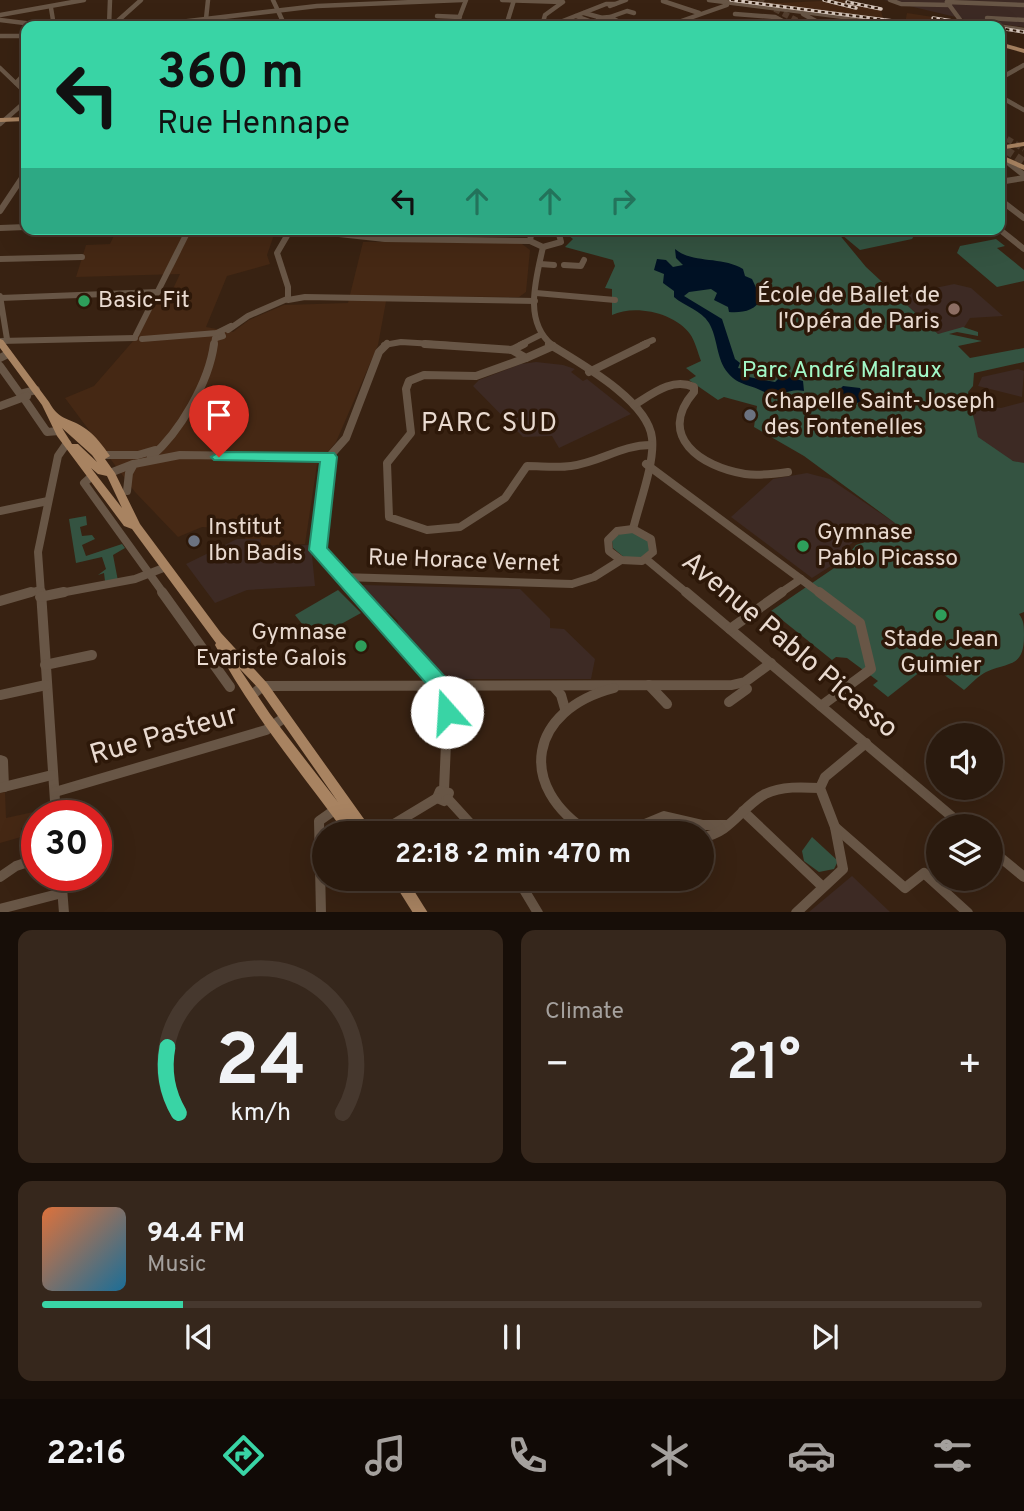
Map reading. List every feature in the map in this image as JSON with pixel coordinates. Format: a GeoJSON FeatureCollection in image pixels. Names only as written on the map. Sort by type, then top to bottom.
{"type":"FeatureCollection","features":[{"type":"Feature","properties":{"kind":"main road"},"geometry":{"type":"LineString","coordinates":[[1005,46],[1024,51]]}},
{"type":"Feature","properties":{"kind":"main road"},"geometry":{"type":"LineString","coordinates":[[1,119],[21,120]]}},
{"type":"Feature","properties":{"kind":"main road"},"geometry":{"type":"LineString","coordinates":[[1005,150],[1024,145]]}},
{"type":"Feature","properties":{"kind":"main road"},"geometry":{"type":"LineString","coordinates":[[1005,159],[1010,164],[1024,169]]}},
{"type":"Feature","properties":{"kind":"main road"},"geometry":{"type":"LineString","coordinates":[[2,341],[4,356],[36,391],[60,426],[72,440],[112,472]]}},
{"type":"Feature","properties":{"kind":"main road"},"geometry":{"type":"LineString","coordinates":[[60,426],[79,426],[88,433],[104,455],[126,495],[136,526],[257,690],[344,821]]}},
{"type":"Feature","properties":{"kind":"main road"},"geometry":{"type":"LineString","coordinates":[[72,440],[88,433]]}},
{"type":"Feature","properties":{"kind":"main road"},"geometry":{"type":"LineString","coordinates":[[72,440],[92,476],[128,523],[136,526]]}},
{"type":"Feature","properties":{"kind":"main road"},"geometry":{"type":"LineString","coordinates":[[279,723],[357,821]]}},
{"type":"Feature","properties":{"kind":"main road"},"geometry":{"type":"LineString","coordinates":[[401,891],[419,910]]}},
{"type":"Feature","properties":{"kind":"main road"},"geometry":{"type":"LineString","coordinates":[[407,891],[419,910]]}},
{"type":"Feature","properties":{"kind":"street"},"geometry":{"type":"LineString","coordinates":[[0,18],[84,0]]}},
{"type":"Feature","properties":{"kind":"street"},"geometry":{"type":"LineString","coordinates":[[110,0],[112,21]]}},
{"type":"Feature","properties":{"kind":"street"},"geometry":{"type":"LineString","coordinates":[[118,21],[141,0]]}},
{"type":"Feature","properties":{"kind":"street"},"geometry":{"type":"LineString","coordinates":[[206,19],[208,0]]}},
{"type":"Feature","properties":{"kind":"street"},"geometry":{"type":"LineString","coordinates":[[273,0],[282,21]]}},
{"type":"Feature","properties":{"kind":"street"},"geometry":{"type":"LineString","coordinates":[[189,21],[386,1],[464,0],[458,21]]}},
{"type":"Feature","properties":{"kind":"street"},"geometry":{"type":"LineString","coordinates":[[502,0],[564,1]]}},
{"type":"Feature","properties":{"kind":"street"},"geometry":{"type":"LineString","coordinates":[[508,21],[514,0]]}},
{"type":"Feature","properties":{"kind":"street"},"geometry":{"type":"LineString","coordinates":[[655,0],[691,13],[728,5]]}},
{"type":"Feature","properties":{"kind":"street"},"geometry":{"type":"LineString","coordinates":[[674,21],[710,0],[728,5],[876,21]]}},
{"type":"Feature","properties":{"kind":"street"},"geometry":{"type":"LineString","coordinates":[[890,0],[901,4],[1024,5]]}},
{"type":"Feature","properties":{"kind":"street"},"geometry":{"type":"LineString","coordinates":[[544,21],[547,13],[564,1]]}},
{"type":"Feature","properties":{"kind":"street"},"geometry":{"type":"LineString","coordinates":[[564,21],[620,1]]}},
{"type":"Feature","properties":{"kind":"street"},"geometry":{"type":"LineString","coordinates":[[948,4],[959,18],[975,21]]}},
{"type":"Feature","properties":{"kind":"street"},"geometry":{"type":"LineString","coordinates":[[728,5],[735,13],[735,21]]}},
{"type":"Feature","properties":{"kind":"street"},"geometry":{"type":"LineString","coordinates":[[51,9],[53,21]]}},
{"type":"Feature","properties":{"kind":"street"},"geometry":{"type":"LineString","coordinates":[[597,18],[628,11],[634,13],[617,20],[610,17]]}},
{"type":"Feature","properties":{"kind":"street"},"geometry":{"type":"LineString","coordinates":[[798,11],[814,21]]}},
{"type":"Feature","properties":{"kind":"street"},"geometry":{"type":"LineString","coordinates":[[735,13],[775,17],[783,21]]}},
{"type":"Feature","properties":{"kind":"street"},"geometry":{"type":"LineString","coordinates":[[586,14],[611,21]]}},
{"type":"Feature","properties":{"kind":"street"},"geometry":{"type":"LineString","coordinates":[[437,16],[460,17]]}},
{"type":"Feature","properties":{"kind":"street"},"geometry":{"type":"LineString","coordinates":[[576,16],[590,21]]}},
{"type":"Feature","properties":{"kind":"street"},"geometry":{"type":"LineString","coordinates":[[0,18],[21,21]]}},
{"type":"Feature","properties":{"kind":"street"},"geometry":{"type":"LineString","coordinates":[[959,18],[979,18]]}},
{"type":"Feature","properties":{"kind":"street"},"geometry":{"type":"LineString","coordinates":[[987,18],[1024,20]]}},
{"type":"Feature","properties":{"kind":"street"},"geometry":{"type":"LineString","coordinates":[[1005,26],[1024,30]]}},
{"type":"Feature","properties":{"kind":"street"},"geometry":{"type":"LineString","coordinates":[[0,36],[21,36]]}},
{"type":"Feature","properties":{"kind":"street"},"geometry":{"type":"LineString","coordinates":[[1005,76],[1024,65]]}},
{"type":"Feature","properties":{"kind":"street"},"geometry":{"type":"LineString","coordinates":[[0,68],[21,88]]}},
{"type":"Feature","properties":{"kind":"street"},"geometry":{"type":"LineString","coordinates":[[16,83],[21,78]]}},
{"type":"Feature","properties":{"kind":"street"},"geometry":{"type":"LineString","coordinates":[[1005,99],[1024,110]]}},
{"type":"Feature","properties":{"kind":"street"},"geometry":{"type":"LineString","coordinates":[[1,119],[21,105]]}},
{"type":"Feature","properties":{"kind":"street"},"geometry":{"type":"LineString","coordinates":[[1010,164],[1024,176]]}},
{"type":"Feature","properties":{"kind":"street"},"geometry":{"type":"LineString","coordinates":[[1005,181],[1024,176]]}},
{"type":"Feature","properties":{"kind":"street"},"geometry":{"type":"LineString","coordinates":[[0,211],[2,200],[21,178]]}},
{"type":"Feature","properties":{"kind":"street"},"geometry":{"type":"LineString","coordinates":[[1005,204],[1024,218]]}},
{"type":"Feature","properties":{"kind":"street"},"geometry":{"type":"LineString","coordinates":[[0,228],[21,227]]}},
{"type":"Feature","properties":{"kind":"street"},"geometry":{"type":"LineString","coordinates":[[1005,234],[1024,249]]}},
{"type":"Feature","properties":{"kind":"street"},"geometry":{"type":"LineString","coordinates":[[140,334],[186,235]]}},
{"type":"Feature","properties":{"kind":"street"},"geometry":{"type":"LineString","coordinates":[[288,235],[277,253],[290,297]]}},
{"type":"Feature","properties":{"kind":"street"},"geometry":{"type":"LineString","coordinates":[[348,235],[385,239],[530,241],[543,247],[561,242],[559,235]]}},
{"type":"Feature","properties":{"kind":"street"},"geometry":{"type":"LineString","coordinates":[[530,241],[531,235]]}},
{"type":"Feature","properties":{"kind":"street"},"geometry":{"type":"LineString","coordinates":[[543,247],[535,297],[535,321],[540,335],[634,405],[649,425],[651,445],[633,529],[617,531],[608,540],[609,551],[621,560]]}},
{"type":"Feature","properties":{"kind":"street"},"geometry":{"type":"LineString","coordinates":[[0,259],[82,257]]}},
{"type":"Feature","properties":{"kind":"street"},"geometry":{"type":"LineString","coordinates":[[564,265],[581,266],[584,260]]}},
{"type":"Feature","properties":{"kind":"street"},"geometry":{"type":"LineString","coordinates":[[540,264],[554,265]]}},
{"type":"Feature","properties":{"kind":"street"},"geometry":{"type":"LineString","coordinates":[[158,292],[0,297],[2,341],[220,333],[290,297],[535,297],[615,300]]}},
{"type":"Feature","properties":{"kind":"street"},"geometry":{"type":"LineString","coordinates":[[145,460],[164,446],[215,348],[220,333]]}},
{"type":"Feature","properties":{"kind":"street"},"geometry":{"type":"LineString","coordinates":[[512,349],[540,335]]}},
{"type":"Feature","properties":{"kind":"street"},"geometry":{"type":"LineString","coordinates":[[589,372],[653,340]]}},
{"type":"Feature","properties":{"kind":"street"},"geometry":{"type":"LineString","coordinates":[[467,821],[443,796],[448,697],[321,556],[317,544],[329,457],[346,438],[379,352],[385,344],[422,343],[512,349],[526,358]]}},
{"type":"Feature","properties":{"kind":"street"},"geometry":{"type":"LineString","coordinates":[[553,346],[499,370],[467,377],[434,373],[420,375],[410,382],[406,389],[411,433],[387,463],[389,517],[421,529],[454,529],[505,498],[527,466],[571,466],[608,456],[630,445],[651,445]]}},
{"type":"Feature","properties":{"kind":"street"},"geometry":{"type":"LineString","coordinates":[[0,366],[20,394],[36,391]]}},
{"type":"Feature","properties":{"kind":"street"},"geometry":{"type":"LineString","coordinates":[[634,405],[678,382],[689,383],[694,387],[694,392],[681,404],[676,418],[679,431],[688,446],[707,460],[740,473],[765,476],[788,472]]}},
{"type":"Feature","properties":{"kind":"street"},"geometry":{"type":"LineString","coordinates":[[0,406],[36,391]]}},
{"type":"Feature","properties":{"kind":"street"},"geometry":{"type":"LineString","coordinates":[[23,397],[47,432],[60,426]]}},
{"type":"Feature","properties":{"kind":"street"},"geometry":{"type":"LineString","coordinates":[[55,800],[38,552],[58,456],[72,440]]}},
{"type":"Feature","properties":{"kind":"street"},"geometry":{"type":"LineString","coordinates":[[104,455],[142,455],[164,446]]}},
{"type":"Feature","properties":{"kind":"street"},"geometry":{"type":"LineString","coordinates":[[164,446],[180,455]]}},
{"type":"Feature","properties":{"kind":"street"},"geometry":{"type":"LineString","coordinates":[[112,472],[145,460],[180,455],[329,457]]}},
{"type":"Feature","properties":{"kind":"street"},"geometry":{"type":"LineString","coordinates":[[126,495],[129,473],[134,464]]}},
{"type":"Feature","properties":{"kind":"street"},"geometry":{"type":"LineString","coordinates":[[646,464],[860,623],[871,669],[821,706]]}},
{"type":"Feature","properties":{"kind":"street"},"geometry":{"type":"LineString","coordinates":[[92,476],[84,484],[230,687]]}},
{"type":"Feature","properties":{"kind":"street"},"geometry":{"type":"LineString","coordinates":[[0,511],[48,501]]}},
{"type":"Feature","properties":{"kind":"street","name":"Avenue Pablo Picasso"},"geometry":{"type":"LineString","coordinates":[[621,560],[631,562],[646,559],[653,552],[653,543],[646,534],[633,529]]}},
{"type":"Feature","properties":{"kind":"street","name":"Avenue Pablo Picasso"},"geometry":{"type":"LineString","coordinates":[[646,559],[949,814]]}},
{"type":"Feature","properties":{"kind":"street","name":"Rue Horace Vernet"},"geometry":{"type":"LineString","coordinates":[[341,577],[572,584],[594,577],[621,560]]}},
{"type":"Feature","properties":{"kind":"street"},"geometry":{"type":"LineString","coordinates":[[0,601],[150,574],[166,567]]}},
{"type":"Feature","properties":{"kind":"street"},"geometry":{"type":"LineString","coordinates":[[730,629],[802,579]]}},
{"type":"Feature","properties":{"kind":"street"},"geometry":{"type":"LineString","coordinates":[[45,665],[92,655]]}},
{"type":"Feature","properties":{"kind":"street"},"geometry":{"type":"LineString","coordinates":[[257,690],[440,685],[732,685],[745,682],[771,663]]}},
{"type":"Feature","properties":{"kind":"street"},"geometry":{"type":"LineString","coordinates":[[0,695],[46,685]]}},
{"type":"Feature","properties":{"kind":"street"},"geometry":{"type":"LineString","coordinates":[[571,821],[555,806],[540,771],[541,744],[552,723],[565,709],[602,691],[624,685]]}},
{"type":"Feature","properties":{"kind":"street"},"geometry":{"type":"LineString","coordinates":[[649,685],[667,704]]}},
{"type":"Feature","properties":{"kind":"street"},"geometry":{"type":"LineString","coordinates":[[553,686],[561,695],[565,709]]}},
{"type":"Feature","properties":{"kind":"street"},"geometry":{"type":"LineString","coordinates":[[729,702],[747,689]]}},
{"type":"Feature","properties":{"kind":"street","name":"Rue Pasteur"},"geometry":{"type":"LineString","coordinates":[[55,792],[279,723]]}},
{"type":"Feature","properties":{"kind":"street"},"geometry":{"type":"LineString","coordinates":[[796,912],[843,869],[835,827],[820,788],[825,776],[866,743]]}},
{"type":"Feature","properties":{"kind":"street"},"geometry":{"type":"LineString","coordinates":[[0,760],[3,761],[2,788],[52,775]]}},
{"type":"Feature","properties":{"kind":"street"},"geometry":{"type":"LineString","coordinates":[[714,833],[772,791],[820,788]]}},
{"type":"Feature","properties":{"kind":"street"},"geometry":{"type":"LineString","coordinates":[[400,821],[443,796]]}},
{"type":"Feature","properties":{"kind":"street"},"geometry":{"type":"LineString","coordinates":[[321,912],[319,821],[336,809]]}},
{"type":"Feature","properties":{"kind":"street"},"geometry":{"type":"LineString","coordinates":[[743,811],[823,887]]}},
{"type":"Feature","properties":{"kind":"street"},"geometry":{"type":"LineString","coordinates":[[648,821],[669,816],[683,821]]}},
{"type":"Feature","properties":{"kind":"street"},"geometry":{"type":"LineString","coordinates":[[714,825],[726,824]]}},
{"type":"Feature","properties":{"kind":"street"},"geometry":{"type":"LineString","coordinates":[[835,827],[905,888],[924,873],[968,912]]}},
{"type":"Feature","properties":{"kind":"street"},"geometry":{"type":"LineString","coordinates":[[1003,860],[1024,877]]}},
{"type":"Feature","properties":{"kind":"street"},"geometry":{"type":"LineString","coordinates":[[0,877],[21,864]]}},
{"type":"Feature","properties":{"kind":"street"},"geometry":{"type":"LineString","coordinates":[[525,891],[538,912]]}},
{"type":"Feature","properties":{"kind":"street"},"geometry":{"type":"LineString","coordinates":[[0,909],[62,893],[64,912]]}},
{"type":"Feature","properties":{"kind":"shaded area"},"geometry":{"type":"Polygon","coordinates":[[[724,0],[780,3],[842,0],[880,8],[884,21],[724,0]]]}},
{"type":"Feature","properties":{"kind":"shaded area"},"geometry":{"type":"Polygon","coordinates":[[[884,0],[1024,0],[1024,27],[1005,24],[1005,21],[964,19],[884,0]]]}},
{"type":"Feature","properties":{"kind":"shaded area"},"geometry":{"type":"Polygon","coordinates":[[[907,13],[959,21],[905,21],[907,13]]]}},
{"type":"Feature","properties":{"kind":"shaded area"},"geometry":{"type":"Polygon","coordinates":[[[114,235],[274,235],[267,255],[270,264],[227,276],[206,327],[233,332],[249,320],[284,305],[348,303],[363,242],[381,242],[383,235],[480,235],[522,244],[530,250],[526,292],[519,297],[387,296],[378,345],[336,442],[317,465],[305,544],[259,546],[260,539],[245,539],[246,532],[218,528],[202,527],[178,537],[135,492],[65,398],[94,386],[134,340],[159,294],[170,295],[180,274],[76,277],[86,245],[110,244],[114,235]]]}},
{"type":"Feature","properties":{"kind":"shaded area","name":"École de Ballet de l'Opéra de Paris"},"geometry":{"type":"Polygon","coordinates":[[[954,284],[971,288],[1003,316],[970,318],[963,329],[938,334],[897,296],[954,284]]]}},
{"type":"Feature","properties":{"kind":"shaded area"},"geometry":{"type":"Polygon","coordinates":[[[536,362],[575,369],[571,372],[583,381],[587,379],[631,414],[559,448],[552,436],[523,437],[473,386],[479,380],[521,364],[536,362]]]}},
{"type":"Feature","properties":{"kind":"shaded area"},"geometry":{"type":"Polygon","coordinates":[[[1018,369],[1024,371],[1022,397],[978,386],[982,377],[1018,369]]]}},
{"type":"Feature","properties":{"kind":"shaded area"},"geometry":{"type":"Polygon","coordinates":[[[1024,402],[1024,464],[1004,458],[974,435],[974,412],[983,406],[1001,408],[1024,402]]]}},
{"type":"Feature","properties":{"kind":"shaded area"},"geometry":{"type":"Polygon","coordinates":[[[807,473],[830,479],[895,523],[880,533],[855,541],[844,549],[837,562],[812,578],[731,517],[773,479],[807,473]]]}},
{"type":"Feature","properties":{"kind":"shaded area"},"geometry":{"type":"Polygon","coordinates":[[[237,539],[261,539],[260,546],[311,545],[315,586],[247,590],[215,603],[186,564],[237,539]]]}},
{"type":"Feature","properties":{"kind":"shaded area"},"geometry":{"type":"Polygon","coordinates":[[[363,585],[520,589],[550,619],[550,628],[564,629],[595,659],[591,679],[445,679],[399,632],[398,621],[388,611],[380,611],[360,589],[363,585]]]}},
{"type":"Feature","properties":{"kind":"shaded area"},"geometry":{"type":"Polygon","coordinates":[[[5,792],[6,818],[21,815],[21,837],[0,843],[0,793],[5,792]]]}},
{"type":"Feature","properties":{"kind":"shaded area"},"geometry":{"type":"Polygon","coordinates":[[[852,876],[890,912],[809,912],[852,876]]]}},
{"type":"Feature","properties":{"kind":"green space","name":"Parc André Malraux"},"geometry":{"type":"Polygon","coordinates":[[[568,235],[840,235],[866,267],[938,334],[963,327],[978,332],[978,336],[957,332],[949,334],[982,341],[958,346],[970,358],[1024,348],[1024,362],[974,373],[973,386],[968,392],[978,437],[1013,461],[1024,463],[1024,612],[1019,614],[1024,635],[1018,658],[983,674],[964,690],[930,664],[888,697],[873,685],[878,681],[847,658],[836,657],[832,660],[771,611],[840,564],[856,545],[883,536],[895,523],[804,456],[754,427],[757,406],[724,397],[718,400],[689,380],[696,376],[686,368],[701,361],[692,337],[675,321],[654,312],[632,310],[612,315],[612,289],[605,288],[615,266],[613,260],[565,247],[573,239],[568,235]]]}},
{"type":"Feature","properties":{"kind":"green space"},"geometry":{"type":"Polygon","coordinates":[[[842,235],[914,235],[912,239],[860,250],[842,235]]]}},
{"type":"Feature","properties":{"kind":"green space"},"geometry":{"type":"Polygon","coordinates":[[[996,239],[1005,246],[997,248],[1024,270],[1024,281],[997,287],[957,253],[960,246],[996,239]]]}},
{"type":"Feature","properties":{"kind":"green space"},"geometry":{"type":"Polygon","coordinates":[[[86,516],[87,525],[80,527],[82,536],[92,535],[95,539],[82,545],[86,556],[122,544],[125,548],[113,555],[118,581],[105,581],[104,573],[98,575],[106,569],[102,557],[76,563],[69,519],[86,516]]]}},
{"type":"Feature","properties":{"kind":"green space"},"geometry":{"type":"Polygon","coordinates":[[[630,531],[648,540],[650,550],[642,557],[625,558],[613,548],[612,541],[617,535],[630,531]]]}},
{"type":"Feature","properties":{"kind":"green space"},"geometry":{"type":"Polygon","coordinates":[[[338,590],[361,613],[314,639],[295,615],[338,590]]]}},
{"type":"Feature","properties":{"kind":"green space"},"geometry":{"type":"Polygon","coordinates":[[[812,837],[838,861],[834,869],[819,872],[804,861],[802,851],[812,837]]]}},
{"type":"Feature","properties":{"kind":"water"},"geometry":{"type":"Polygon","coordinates":[[[675,249],[690,257],[726,262],[743,269],[745,276],[752,279],[761,298],[752,308],[729,312],[728,307],[714,300],[717,293],[711,289],[689,292],[684,296],[722,319],[735,359],[740,363],[738,368],[749,370],[749,377],[775,382],[782,375],[803,381],[804,391],[769,396],[728,373],[721,361],[709,323],[702,315],[674,297],[674,291],[663,283],[664,274],[654,270],[657,259],[666,260],[673,267],[683,265],[676,258],[675,249]]]}},
{"type":"Feature","properties":{"kind":"water"},"geometry":{"type":"Polygon","coordinates":[[[843,386],[860,388],[866,402],[844,404],[837,392],[843,386]]]}},
{"type":"Feature","properties":{"kind":"tunnel"},"geometry":{"type":"LineString","coordinates":[[758,0],[798,21]]}},
{"type":"Feature","properties":{"kind":"tunnel"},"geometry":{"type":"LineString","coordinates":[[1005,138],[1024,149]]}},
{"type":"Feature","properties":{"kind":"tunnel"},"geometry":{"type":"LineString","coordinates":[[1005,149],[1009,152]]}},
{"type":"Feature","properties":{"kind":"tunnel"},"geometry":{"type":"LineString","coordinates":[[1009,152],[1024,162]]}},
{"type":"Feature","properties":{"kind":"railway"},"geometry":{"type":"LineString","coordinates":[[731,0],[893,21]]}},
{"type":"Feature","properties":{"kind":"railway"},"geometry":{"type":"LineString","coordinates":[[824,0],[856,8]]}},
{"type":"Feature","properties":{"kind":"railway"},"geometry":{"type":"LineString","coordinates":[[847,2],[881,9]]}},
{"type":"Feature","properties":{"kind":"railway"},"geometry":{"type":"LineString","coordinates":[[933,18],[953,21]]}},
{"type":"Feature","properties":{"kind":"railway"},"geometry":{"type":"LineString","coordinates":[[1005,29],[1024,32]]}},
{"type":"Feature","properties":{"kind":"place","name":"Basic-Fit"},"geometry":{"type":"Point","coordinates":[84,301]}},
{"type":"Feature","properties":{"kind":"place","name":"École de Ballet de l'Opéra de Paris"},"geometry":{"type":"Point","coordinates":[954,309]}},
{"type":"Feature","properties":{"kind":"place","name":"Chapelle Saint-Joseph des Fontenelles"},"geometry":{"type":"Point","coordinates":[750,415]}},
{"type":"Feature","properties":{"kind":"place","name":"Institut Ibn Badis"},"geometry":{"type":"Point","coordinates":[194,541]}},
{"type":"Feature","properties":{"kind":"place","name":"Gymnase Pablo Picasso"},"geometry":{"type":"Point","coordinates":[803,546]}},
{"type":"Feature","properties":{"kind":"place","name":"Stade Jean Guimier"},"geometry":{"type":"Point","coordinates":[941,615]}},
{"type":"Feature","properties":{"kind":"place","name":"Gymnase Evariste Galois"},"geometry":{"type":"Point","coordinates":[361,646]}},
{"type":"Feature","properties":{"kind":"district","name":"PARC SUD"},"geometry":{"type":"Point","coordinates":[490,424]}},
{"type":"Feature","properties":{"kind":"route"},"geometry":{"type":"LineString","coordinates":[[219,457],[329,457],[317,537],[318,550],[440,685],[448,697],[447,712]]}}]}
